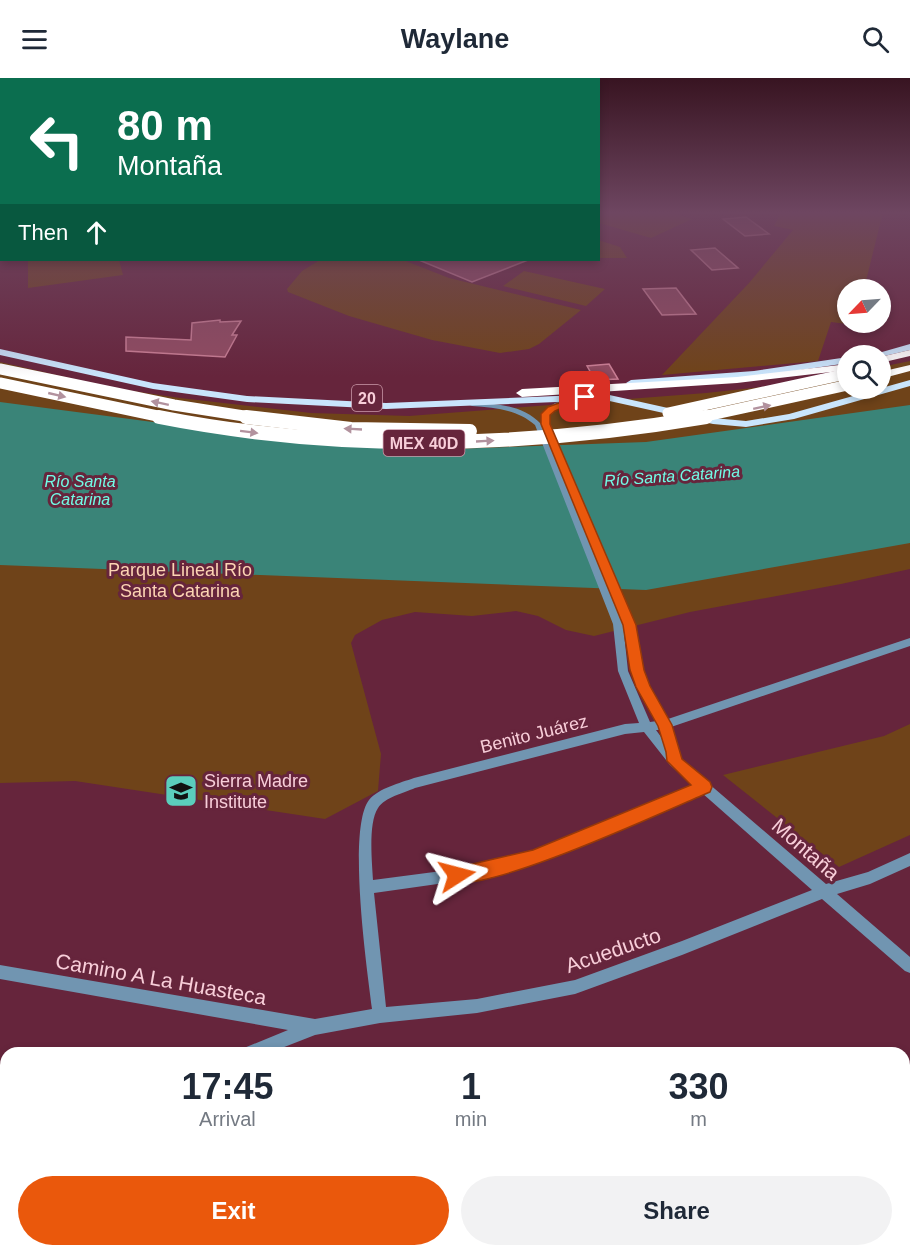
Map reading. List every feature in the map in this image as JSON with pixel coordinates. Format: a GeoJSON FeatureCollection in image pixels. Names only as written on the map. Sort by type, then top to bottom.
{"type":"FeatureCollection","features":[{"type":"Feature","properties":{"kind":"highway"},"geometry":{"type":"LineString","coordinates":[[891,359],[910,356]]}},
{"type":"Feature","properties":{"kind":"highway"},"geometry":{"type":"LineString","coordinates":[[891,362],[910,356]]}},
{"type":"Feature","properties":{"kind":"highway"},"geometry":{"type":"LineString","coordinates":[[522,393],[737,380],[837,368]]}},
{"type":"Feature","properties":{"kind":"highway"},"geometry":{"type":"LineString","coordinates":[[891,373],[910,368]]}},
{"type":"Feature","properties":{"kind":"highway","name":"MEX 40D"},"geometry":{"type":"LineString","coordinates":[[0,369],[173,406],[244,417],[356,429],[463,431],[660,414],[837,375]]}},
{"type":"Feature","properties":{"kind":"highway","name":"MEX 40D"},"geometry":{"type":"LineString","coordinates":[[0,383],[166,418],[242,431],[330,440],[437,444],[528,439],[661,425],[780,403],[837,388]]}},
{"type":"Feature","properties":{"kind":"main road","name":"20"},"geometry":{"type":"LineString","coordinates":[[0,344],[161,378],[249,392],[340,398],[445,398],[522,393],[738,375],[837,362]]}},
{"type":"Feature","properties":{"kind":"main road"},"geometry":{"type":"LineString","coordinates":[[891,352],[910,347]]}},
{"type":"Feature","properties":{"kind":"main road","name":"20"},"geometry":{"type":"LineString","coordinates":[[0,352],[153,386],[247,399],[334,405],[472,404],[605,397],[713,421],[746,424],[790,417],[910,383]]}},
{"type":"Feature","properties":{"kind":"street"},"geometry":{"type":"LineString","coordinates":[[542,424],[546,414],[552,409],[585,397]]}},
{"type":"Feature","properties":{"kind":"street"},"geometry":{"type":"LineString","coordinates":[[472,404],[508,408],[542,424],[624,624],[643,687],[665,725],[674,752],[674,761]]}},
{"type":"Feature","properties":{"kind":"street","name":"Montaña"},"geometry":{"type":"LineString","coordinates":[[624,624],[623,671],[646,726],[674,761],[910,966]]}},
{"type":"Feature","properties":{"kind":"street","name":"Benito Juárez"},"geometry":{"type":"LineString","coordinates":[[380,1015],[367,887],[365,827],[374,804],[390,793],[414,783],[625,729],[665,725],[910,642]]}},
{"type":"Feature","properties":{"kind":"street"},"geometry":{"type":"LineString","coordinates":[[367,887],[480,872],[533,858],[704,787]]}},
{"type":"Feature","properties":{"kind":"street","name":"Acueducto"},"geometry":{"type":"LineString","coordinates":[[315,1027],[380,1015],[477,1006],[575,987],[682,948],[825,891],[870,878],[910,859]]}},
{"type":"Feature","properties":{"kind":"street","name":"Camino A La Huasteca"},"geometry":{"type":"LineString","coordinates":[[0,972],[315,1027]]}},
{"type":"Feature","properties":{"kind":"street"},"geometry":{"type":"LineString","coordinates":[[264,1047],[315,1027]]}},
{"type":"Feature","properties":{"kind":"green space"},"geometry":{"type":"Polygon","coordinates":[[[28,267],[121,267],[123,275],[28,288],[28,267]]]}},
{"type":"Feature","properties":{"kind":"green space"},"geometry":{"type":"Polygon","coordinates":[[[309,267],[421,267],[449,278],[581,310],[539,344],[529,349],[500,353],[432,340],[349,316],[288,292],[287,289],[302,271],[309,267]]]}},
{"type":"Feature","properties":{"kind":"green space"},"geometry":{"type":"Polygon","coordinates":[[[762,267],[869,267],[866,279],[837,279],[837,323],[831,322],[818,361],[662,375],[762,267]]]}},
{"type":"Feature","properties":{"kind":"green space"},"geometry":{"type":"Polygon","coordinates":[[[524,271],[605,289],[586,306],[503,286],[524,271]]]}},
{"type":"Feature","properties":{"kind":"green space","name":"Parque Lineal Río Santa Catarina"},"geometry":{"type":"Polygon","coordinates":[[[910,361],[910,569],[690,612],[594,636],[566,630],[538,616],[516,611],[472,616],[415,612],[382,620],[355,635],[351,643],[381,754],[378,791],[325,819],[75,781],[0,783],[0,362],[113,388],[180,398],[311,413],[409,416],[706,393],[800,383],[837,376],[837,399],[891,399],[891,365],[910,361]]]}},
{"type":"Feature","properties":{"kind":"green space"},"geometry":{"type":"Polygon","coordinates":[[[910,724],[910,835],[839,867],[723,775],[884,736],[910,724]]]}},
{"type":"Feature","properties":{"kind":"water","name":"Río Santa Catarina"},"geometry":{"type":"Polygon","coordinates":[[[0,402],[275,438],[454,449],[646,442],[910,405],[910,543],[646,590],[0,565],[0,402]]]}},
{"type":"Feature","properties":{"kind":"building"},"geometry":{"type":"Polygon","coordinates":[[[436,267],[510,267],[472,282],[436,267]]]}},
{"type":"Feature","properties":{"kind":"building"},"geometry":{"type":"Polygon","coordinates":[[[709,267],[738,268],[712,270],[709,267]]]}},
{"type":"Feature","properties":{"kind":"building"},"geometry":{"type":"Polygon","coordinates":[[[676,288],[696,314],[662,315],[643,289],[676,288]]]}},
{"type":"Feature","properties":{"kind":"building"},"geometry":{"type":"Polygon","coordinates":[[[220,320],[220,322],[241,321],[232,335],[237,335],[225,357],[126,351],[126,337],[191,340],[192,323],[220,320]]]}},
{"type":"Feature","properties":{"kind":"building"},"geometry":{"type":"Polygon","coordinates":[[[609,364],[618,379],[595,380],[587,366],[609,364]]]}},
{"type":"Feature","properties":{"kind":"place","name":"Sierra Madre Institute"},"geometry":{"type":"Point","coordinates":[181,791]}},
{"type":"Feature","properties":{"kind":"route"},"geometry":{"type":"LineString","coordinates":[[457,875],[480,872],[533,858],[704,787],[674,761],[674,752],[665,725],[643,687],[637,670],[629,625],[545,424],[546,414],[552,409],[585,397]]}}]}
